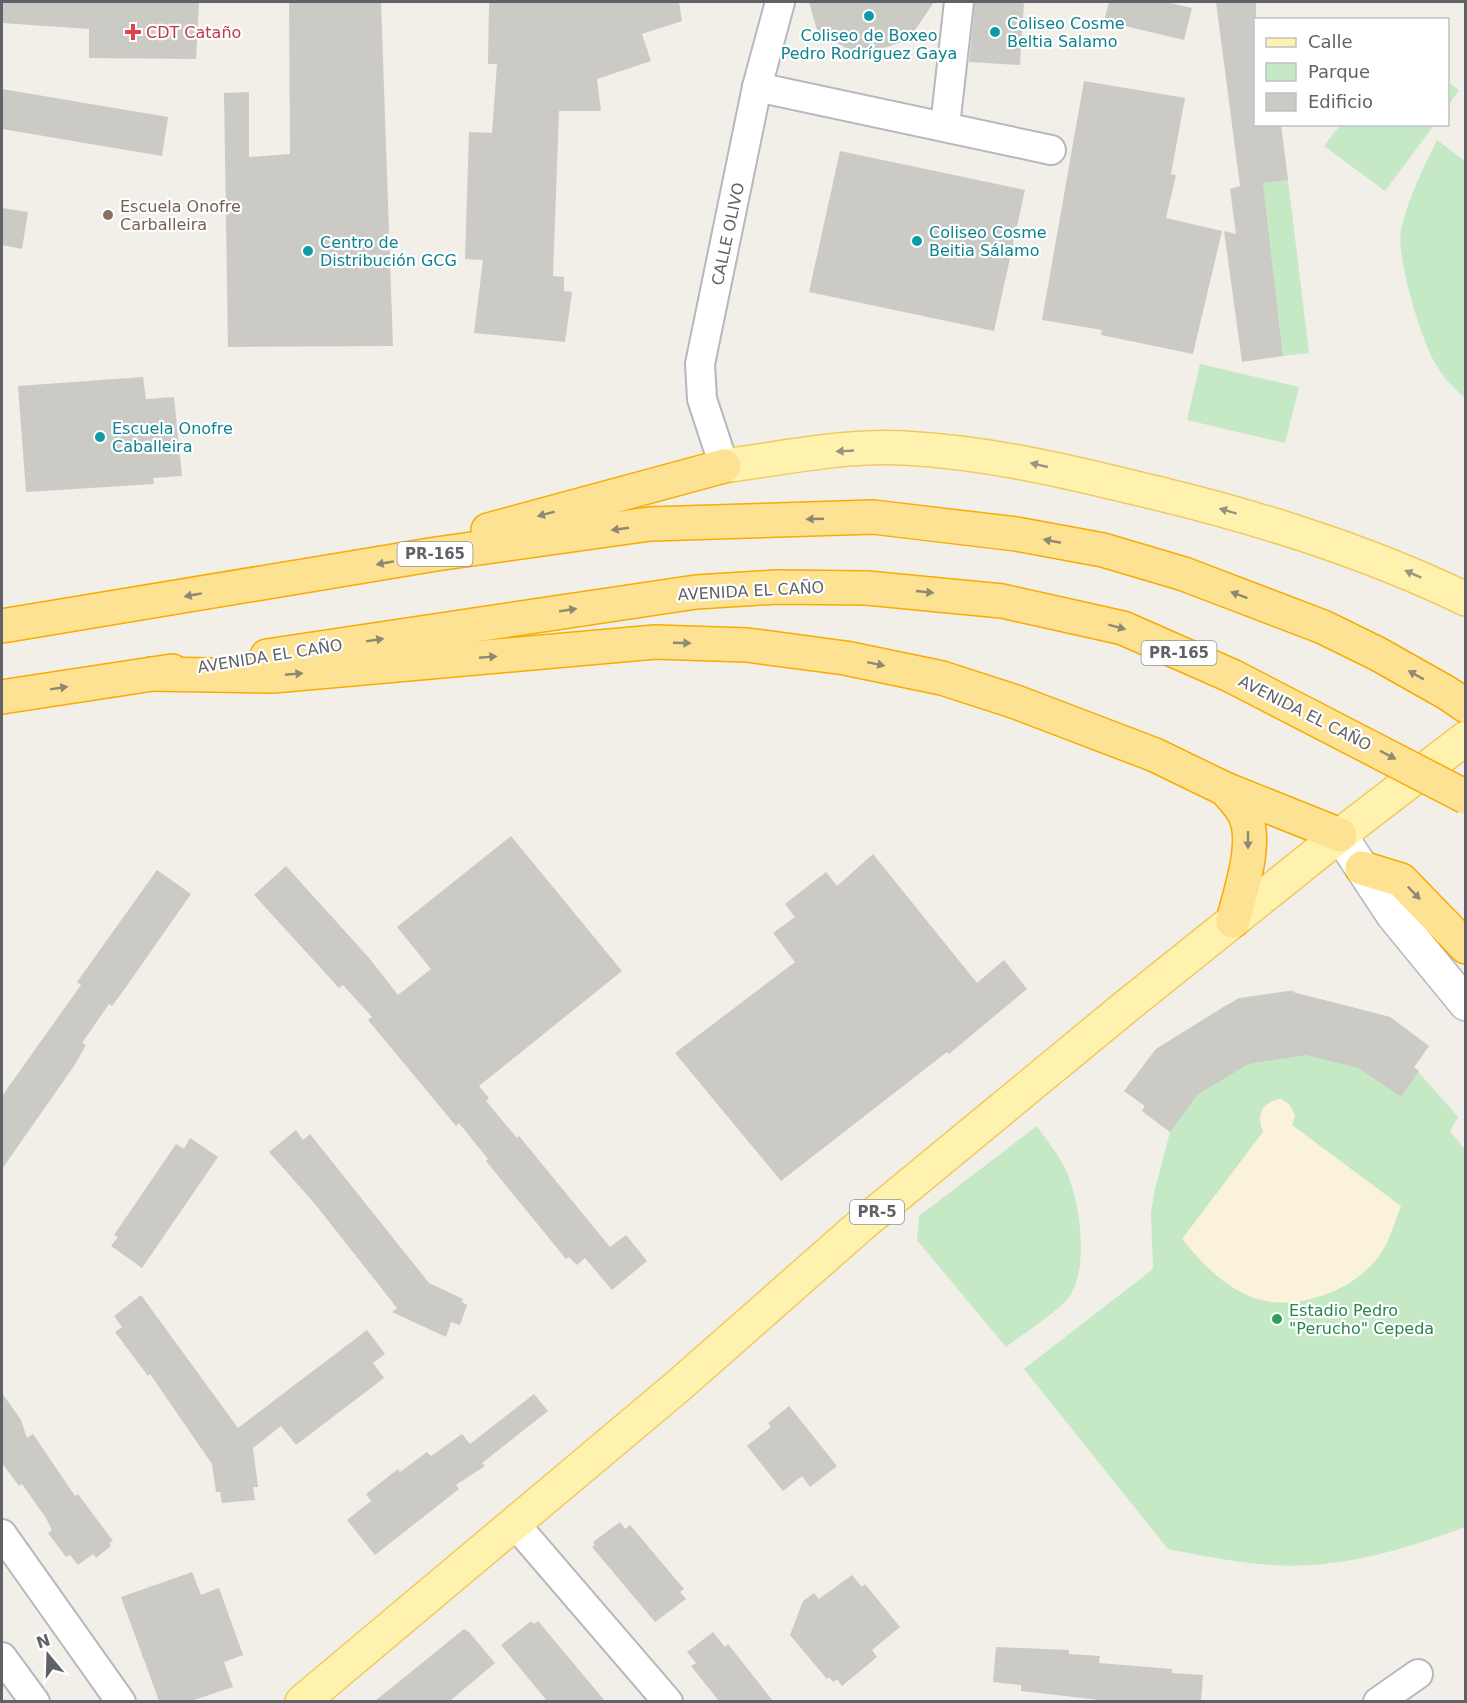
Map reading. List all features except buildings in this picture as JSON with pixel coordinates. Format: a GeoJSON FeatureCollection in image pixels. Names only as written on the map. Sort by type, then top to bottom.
{"type":"FeatureCollection","features":[{"type":"Feature","properties":{"kind":"highway"},"geometry":{"type":"LineString","coordinates":[[436,554],[490,529],[724,466]]}},
{"type":"Feature","properties":{"kind":"highway","name":"PR-165"},"geometry":{"type":"LineString","coordinates":[[2,627],[436,554],[650,524],[873,517],[1027,536],[1103,550],[1184,574],[1323,627],[1378,654],[1466,706]]}},
{"type":"Feature","properties":{"kind":"highway","name":"AVENIDA EL CAÑO"},"geometry":{"type":"LineString","coordinates":[[2,697],[696,592],[777,587],[867,588],[1002,601],[1123,628],[1251,685],[1466,797]]}},
{"type":"Feature","properties":{"kind":"highway"},"geometry":{"type":"LineString","coordinates":[[152,674],[273,676],[655,642],[747,645],[845,658],[942,678],[1016,702],[1155,755],[1226,789],[1340,835]]}},
{"type":"Feature","properties":{"kind":"highway"},"geometry":{"type":"LineString","coordinates":[[1226,789],[1245,816],[1250,838],[1245,873],[1233,921]]}},
{"type":"Feature","properties":{"kind":"highway"},"geometry":{"type":"LineString","coordinates":[[1362,868],[1401,880],[1466,947]]}},
{"type":"Feature","properties":{"kind":"main road"},"geometry":{"type":"LineString","coordinates":[[724,466],[823,452],[903,448],[1030,463],[1211,506],[1302,532],[1410,573],[1466,599]]}},
{"type":"Feature","properties":{"kind":"main road","name":"PR-5"},"geometry":{"type":"LineString","coordinates":[[302,1701],[753,1322],[861,1225],[1233,921],[1466,738]]}},
{"type":"Feature","properties":{"kind":"street","name":"CALLE OLIVO"},"geometry":{"type":"LineString","coordinates":[[724,466],[702,399],[700,364],[757,87],[780,2]]}},
{"type":"Feature","properties":{"kind":"street"},"geometry":{"type":"LineString","coordinates":[[945,126],[959,2]]}},
{"type":"Feature","properties":{"kind":"street"},"geometry":{"type":"LineString","coordinates":[[757,87],[1051,150]]}},
{"type":"Feature","properties":{"kind":"street"},"geometry":{"type":"LineString","coordinates":[[1340,835],[1393,915],[1466,1004]]}},
{"type":"Feature","properties":{"kind":"street"},"geometry":{"type":"LineString","coordinates":[[515,1524],[668,1701]]}},
{"type":"Feature","properties":{"kind":"street"},"geometry":{"type":"LineString","coordinates":[[2,1534],[121,1701]]}},
{"type":"Feature","properties":{"kind":"street"},"geometry":{"type":"LineString","coordinates":[[2,1658],[35,1701]]}},
{"type":"Feature","properties":{"kind":"street"},"geometry":{"type":"LineString","coordinates":[[1378,1701],[1419,1674]]}},
{"type":"Feature","properties":{"kind":"green space"},"geometry":{"type":"Polygon","coordinates":[[[1449,83],[1459,90],[1449,105],[1449,83]]]}},
{"type":"Feature","properties":{"kind":"green space"},"geometry":{"type":"Polygon","coordinates":[[[1339,126],[1433,126],[1385,191],[1324,146],[1339,126]]]}},
{"type":"Feature","properties":{"kind":"green space"},"geometry":{"type":"Polygon","coordinates":[[[1437,140],[1465,161],[1465,398],[1445,378],[1429,352],[1411,298],[1400,242],[1401,230],[1416,184],[1437,140]]]}},
{"type":"Feature","properties":{"kind":"green space"},"geometry":{"type":"Polygon","coordinates":[[[1288,180],[1309,353],[1283,356],[1263,183],[1288,180]]]}},
{"type":"Feature","properties":{"kind":"green space"},"geometry":{"type":"Polygon","coordinates":[[[1200,364],[1299,387],[1285,443],[1187,420],[1200,364]]]}},
{"type":"Feature","properties":{"kind":"green space","name":"Estadio Pedro \"Perucho\" Cepeda"},"geometry":{"type":"Polygon","coordinates":[[[1294,990],[1295,998],[1308,996],[1390,1017],[1429,1046],[1414,1067],[1458,1117],[1450,1131],[1465,1150],[1465,1527],[1378,1555],[1323,1564],[1284,1566],[1226,1560],[1168,1549],[1024,1369],[1153,1269],[1151,1214],[1154,1193],[1170,1132],[1142,1111],[1145,1106],[1124,1091],[1156,1049],[1226,1005],[1239,1004],[1238,998],[1294,990]]]}},
{"type":"Feature","properties":{"kind":"green space"},"geometry":{"type":"Polygon","coordinates":[[[1037,1126],[1061,1161],[1072,1186],[1081,1236],[1079,1271],[1075,1286],[1063,1304],[1006,1347],[917,1240],[919,1216],[1037,1126]]]}},
{"type":"Feature","properties":{"kind":"sand"},"geometry":{"type":"Polygon","coordinates":[[[1281,1099],[1290,1105],[1295,1115],[1292,1125],[1401,1206],[1386,1245],[1361,1275],[1327,1294],[1304,1301],[1282,1303],[1245,1294],[1228,1285],[1197,1257],[1182,1239],[1263,1132],[1260,1120],[1262,1110],[1269,1103],[1281,1099]]]}},
{"type":"Feature","properties":{"kind":"place","name":"Coliseo de Boxeo Pedro Rodríguez Gaya"},"geometry":{"type":"Point","coordinates":[869,16]}},
{"type":"Feature","properties":{"kind":"place","name":"CDT Cataño"},"geometry":{"type":"Point","coordinates":[133,32]}},
{"type":"Feature","properties":{"kind":"place","name":"Coliseo Cosme Beltia Salamo"},"geometry":{"type":"Point","coordinates":[995,32]}},
{"type":"Feature","properties":{"kind":"place","name":"Escuela Onofre Carballeira"},"geometry":{"type":"Point","coordinates":[108,215]}},
{"type":"Feature","properties":{"kind":"place","name":"Coliseo Cosme Beitia Sálamo"},"geometry":{"type":"Point","coordinates":[917,241]}},
{"type":"Feature","properties":{"kind":"place","name":"Centro de Distribución GCG"},"geometry":{"type":"Point","coordinates":[308,251]}},
{"type":"Feature","properties":{"kind":"place","name":"Escuela Onofre Caballeira"},"geometry":{"type":"Point","coordinates":[100,437]}},
{"type":"Feature","properties":{"kind":"place","name":"Estadio Pedro \"Perucho\" Cepeda"},"geometry":{"type":"Point","coordinates":[1277,1319]}}]}
